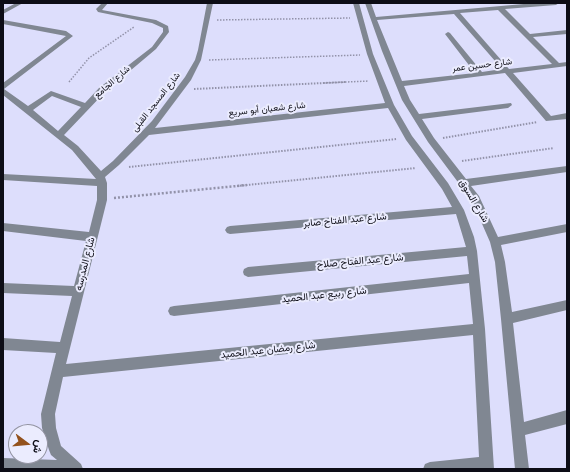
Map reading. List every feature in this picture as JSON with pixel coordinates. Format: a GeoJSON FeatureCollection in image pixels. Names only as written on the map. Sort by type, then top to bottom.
{"type":"FeatureCollection","features":[{"type":"Feature","properties":{"kind":"street"},"geometry":{"type":"LineString","coordinates":[[3,12],[20,3]]}},
{"type":"Feature","properties":{"kind":"street"},"geometry":{"type":"LineString","coordinates":[[104,3],[99,9],[100,11],[146,19]]}},
{"type":"Feature","properties":{"kind":"street","name":"شارع المسجد القبلى"},"geometry":{"type":"LineString","coordinates":[[103,176],[146,132],[180,89],[198,60],[210,3]]}},
{"type":"Feature","properties":{"kind":"street","name":"شارع السوق"},"geometry":{"type":"LineString","coordinates":[[356,3],[370,54],[390,105],[409,138],[445,186],[459,210],[469,237],[472,251],[479,329],[487,466]]}},
{"type":"Feature","properties":{"kind":"street","name":"شارع السوق"},"geometry":{"type":"LineString","coordinates":[[368,3],[398,84],[416,117],[431,140],[464,182],[484,212],[495,242],[500,262],[507,319],[522,469]]}},
{"type":"Feature","properties":{"kind":"street"},"geometry":{"type":"LineString","coordinates":[[374,19],[556,3]]}},
{"type":"Feature","properties":{"kind":"street"},"geometry":{"type":"LineString","coordinates":[[500,8],[557,65]]}},
{"type":"Feature","properties":{"kind":"street"},"geometry":{"type":"LineString","coordinates":[[456,12],[549,119],[567,116]]}},
{"type":"Feature","properties":{"kind":"street","name":"شارع الجامع"},"geometry":{"type":"LineString","coordinates":[[59,135],[110,82],[154,48],[166,32],[166,26],[146,19]]}},
{"type":"Feature","properties":{"kind":"street"},"geometry":{"type":"LineString","coordinates":[[3,22],[66,33],[70,36],[3,87]]}},
{"type":"Feature","properties":{"kind":"street"},"geometry":{"type":"LineString","coordinates":[[528,36],[567,32]]}},
{"type":"Feature","properties":{"kind":"street"},"geometry":{"type":"LineString","coordinates":[[448,34],[480,74]]}},
{"type":"Feature","properties":{"kind":"street","name":"شارع حسين عمر"},"geometry":{"type":"LineString","coordinates":[[398,84],[567,64]]}},
{"type":"Feature","properties":{"kind":"street"},"geometry":{"type":"LineString","coordinates":[[3,91],[75,148],[103,176]]}},
{"type":"Feature","properties":{"kind":"street"},"geometry":{"type":"LineString","coordinates":[[28,110],[51,93],[86,106]]}},
{"type":"Feature","properties":{"kind":"street","name":"شارع شعبان أبو سريع"},"geometry":{"type":"LineString","coordinates":[[146,132],[390,105]]}},
{"type":"Feature","properties":{"kind":"street"},"geometry":{"type":"LineString","coordinates":[[416,117],[508,105]]}},
{"type":"Feature","properties":{"kind":"street"},"geometry":{"type":"LineString","coordinates":[[464,182],[567,169]]}},
{"type":"Feature","properties":{"kind":"street"},"geometry":{"type":"LineString","coordinates":[[3,177],[103,176]]}},
{"type":"Feature","properties":{"kind":"street","name":"شارع المدرسه"},"geometry":{"type":"LineString","coordinates":[[75,468],[56,450],[49,428],[48,414],[102,200],[103,176]]}},
{"type":"Feature","properties":{"kind":"street","name":"شارع عبد الفتاح صابر"},"geometry":{"type":"LineString","coordinates":[[230,230],[459,210]]}},
{"type":"Feature","properties":{"kind":"street"},"geometry":{"type":"LineString","coordinates":[[3,227],[92,237]]}},
{"type":"Feature","properties":{"kind":"street"},"geometry":{"type":"LineString","coordinates":[[495,242],[567,228]]}},
{"type":"Feature","properties":{"kind":"street","name":"شارع عبد الفتاح صلاح"},"geometry":{"type":"LineString","coordinates":[[248,272],[472,251]]}},
{"type":"Feature","properties":{"kind":"street","name":"شارع ربيع عبد الحميد"},"geometry":{"type":"LineString","coordinates":[[174,311],[474,278]]}},
{"type":"Feature","properties":{"kind":"street"},"geometry":{"type":"LineString","coordinates":[[3,288],[79,291]]}},
{"type":"Feature","properties":{"kind":"street"},"geometry":{"type":"LineString","coordinates":[[507,319],[567,305]]}},
{"type":"Feature","properties":{"kind":"street","name":"شارع رمضان عبد الحميد"},"geometry":{"type":"LineString","coordinates":[[58,371],[479,329]]}},
{"type":"Feature","properties":{"kind":"street"},"geometry":{"type":"LineString","coordinates":[[3,344],[65,348]]}},
{"type":"Feature","properties":{"kind":"street"},"geometry":{"type":"LineString","coordinates":[[519,430],[567,417]]}},
{"type":"Feature","properties":{"kind":"street"},"geometry":{"type":"LineString","coordinates":[[3,465],[75,468]]}},
{"type":"Feature","properties":{"kind":"street"},"geometry":{"type":"LineString","coordinates":[[430,469],[487,466]]}},
{"type":"Feature","properties":{"kind":"path"},"geometry":{"type":"LineString","coordinates":[[207,21],[360,18]]}},
{"type":"Feature","properties":{"kind":"path"},"geometry":{"type":"LineString","coordinates":[[69,82],[89,58],[146,19]]}},
{"type":"Feature","properties":{"kind":"path"},"geometry":{"type":"LineString","coordinates":[[198,60],[370,54]]}},
{"type":"Feature","properties":{"kind":"path"},"geometry":{"type":"LineString","coordinates":[[180,89],[380,80]]}},
{"type":"Feature","properties":{"kind":"path"},"geometry":{"type":"LineString","coordinates":[[431,140],[549,119]]}},
{"type":"Feature","properties":{"kind":"path"},"geometry":{"type":"LineString","coordinates":[[103,176],[409,138]]}},
{"type":"Feature","properties":{"kind":"path"},"geometry":{"type":"LineString","coordinates":[[448,163],[554,148]]}},
{"type":"Feature","properties":{"kind":"path"},"geometry":{"type":"LineString","coordinates":[[102,200],[430,166]]}}]}
